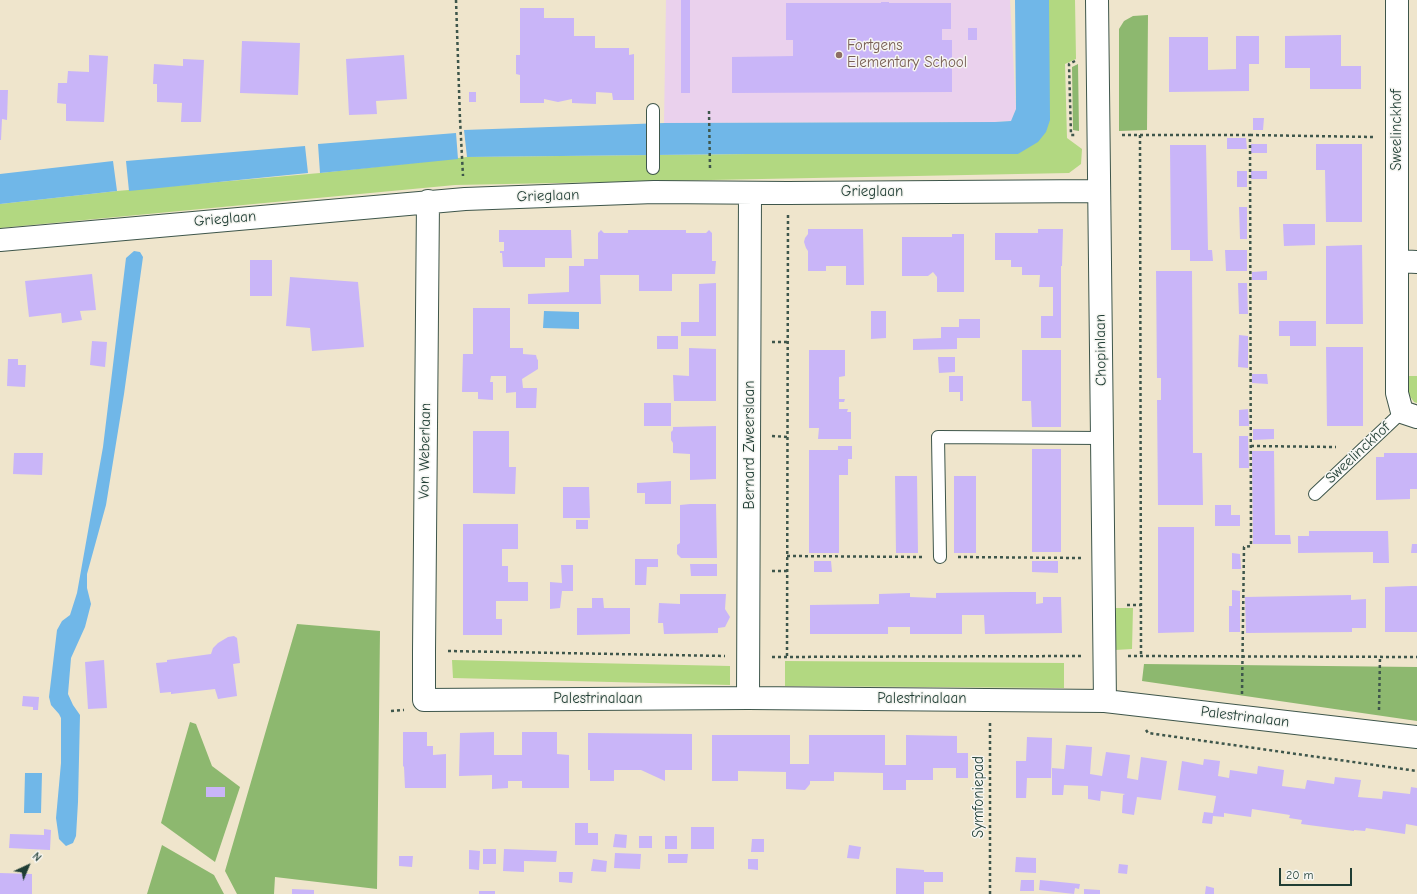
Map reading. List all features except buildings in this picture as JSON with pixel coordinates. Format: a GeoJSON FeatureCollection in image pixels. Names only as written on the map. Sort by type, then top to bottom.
{"type":"FeatureCollection","features":[{"type":"Feature","properties":{"kind":"street","name":"Chopinlaan"},"geometry":{"type":"LineString","coordinates":[[1097,0],[1105,701]]}},
{"type":"Feature","properties":{"kind":"street","name":"Sweelinckhof"},"geometry":{"type":"LineString","coordinates":[[1397,0],[1397,137],[1407,261],[1397,393],[1409,415]]}},
{"type":"Feature","properties":{"kind":"street","name":"Grieglaan"},"geometry":{"type":"LineString","coordinates":[[0,240],[465,198],[646,193],[1099,191]]}},
{"type":"Feature","properties":{"kind":"street","name":"Bernard Zweerslaan"},"geometry":{"type":"LineString","coordinates":[[748,698],[750,193]]}},
{"type":"Feature","properties":{"kind":"street","name":"Von Weberlaan"},"geometry":{"type":"LineString","coordinates":[[424,700],[428,201]]}},
{"type":"Feature","properties":{"kind":"street","name":"Palestrinalaan"},"geometry":{"type":"LineString","coordinates":[[424,700],[748,698],[1105,701],[1417,737]]}},
{"type":"Feature","properties":{"kind":"lane"},"geometry":{"type":"LineString","coordinates":[[653,110],[653,168]]}},
{"type":"Feature","properties":{"kind":"lane","name":"Sweelinckhof"},"geometry":{"type":"LineString","coordinates":[[1315,494],[1364,448],[1409,415]]}},
{"type":"Feature","properties":{"kind":"lane"},"geometry":{"type":"LineString","coordinates":[[940,557],[938,437],[1102,438]]}},
{"type":"Feature","properties":{"kind":"path"},"geometry":{"type":"LineString","coordinates":[[456,0],[463,173]]}},
{"type":"Feature","properties":{"kind":"path"},"geometry":{"type":"LineString","coordinates":[[709,111],[710,163]]}},
{"type":"Feature","properties":{"kind":"path"},"geometry":{"type":"LineString","coordinates":[[1141,656],[1140,135],[1397,137]]}},
{"type":"Feature","properties":{"kind":"path"},"geometry":{"type":"LineString","coordinates":[[1242,716],[1244,547],[1251,546],[1250,135]]}},
{"type":"Feature","properties":{"kind":"path"},"geometry":{"type":"LineString","coordinates":[[787,656],[788,193]]}},
{"type":"Feature","properties":{"kind":"path"},"geometry":{"type":"LineString","coordinates":[[1251,446],[1364,448]]}},
{"type":"Feature","properties":{"kind":"path"},"geometry":{"type":"LineString","coordinates":[[424,651],[748,657],[1417,657]]}},
{"type":"Feature","properties":{"kind":"path"},"geometry":{"type":"LineString","coordinates":[[1378,732],[1380,657]]}},
{"type":"Feature","properties":{"kind":"path","name":"Symfoniepad"},"geometry":{"type":"LineString","coordinates":[[990,700],[990,894]]}},
{"type":"Feature","properties":{"kind":"path"},"geometry":{"type":"LineString","coordinates":[[1132,704],[1148,734],[1417,771]]}},
{"type":"Feature","properties":{"kind":"shaded area","name":"Fortgens Elementary School"},"geometry":{"type":"Polygon","coordinates":[[[666,0],[1010,0],[1016,109],[1011,121],[995,122],[664,123],[666,0]]]}},
{"type":"Feature","properties":{"kind":"green space"},"geometry":{"type":"Polygon","coordinates":[[[1049,0],[1075,0],[1076,59],[1065,64],[1067,138],[1082,149],[1081,164],[1069,173],[455,185],[0,228],[0,204],[117,191],[320,173],[467,157],[748,154],[1018,154],[1049,0]]]}},
{"type":"Feature","properties":{"kind":"green space"},"geometry":{"type":"Polygon","coordinates":[[[1148,15],[1147,130],[1119,131],[1119,29],[1124,21],[1133,16],[1148,15]]]}},
{"type":"Feature","properties":{"kind":"green space"},"geometry":{"type":"Polygon","coordinates":[[[1078,64],[1079,131],[1073,130],[1072,67],[1078,64]]]}},
{"type":"Feature","properties":{"kind":"green space"},"geometry":{"type":"Polygon","coordinates":[[[1408,376],[1417,376],[1417,403],[1414,402],[1407,392],[1408,376]]]}},
{"type":"Feature","properties":{"kind":"green space"},"geometry":{"type":"Polygon","coordinates":[[[1116,608],[1133,608],[1132,649],[1115,650],[1116,608]]]}},
{"type":"Feature","properties":{"kind":"green space"},"geometry":{"type":"Polygon","coordinates":[[[297,624],[380,631],[377,889],[275,877],[274,894],[237,894],[225,871],[297,624]]]}},
{"type":"Feature","properties":{"kind":"green space"},"geometry":{"type":"Polygon","coordinates":[[[452,660],[730,666],[730,685],[453,678],[452,660]]]}},
{"type":"Feature","properties":{"kind":"green space"},"geometry":{"type":"Polygon","coordinates":[[[785,661],[1064,663],[1064,688],[785,686],[785,661]]]}},
{"type":"Feature","properties":{"kind":"green space"},"geometry":{"type":"Polygon","coordinates":[[[1144,664],[1417,667],[1417,721],[1142,681],[1144,664]]]}},
{"type":"Feature","properties":{"kind":"green space"},"geometry":{"type":"Polygon","coordinates":[[[190,722],[196,724],[212,766],[240,787],[215,862],[161,823],[190,722]]]}},
{"type":"Feature","properties":{"kind":"green space"},"geometry":{"type":"Polygon","coordinates":[[[162,845],[214,875],[224,894],[147,894],[162,845]]]}},
{"type":"Feature","properties":{"kind":"water"},"geometry":{"type":"Polygon","coordinates":[[[1015,0],[1049,0],[1050,120],[1046,132],[1038,142],[1018,154],[748,154],[467,157],[464,130],[664,123],[1011,121],[1016,109],[1015,0]]]}},
{"type":"Feature","properties":{"kind":"water"},"geometry":{"type":"Polygon","coordinates":[[[456,133],[458,159],[320,173],[318,144],[456,133]]]}},
{"type":"Feature","properties":{"kind":"water"},"geometry":{"type":"Polygon","coordinates":[[[305,146],[308,173],[129,191],[126,161],[305,146]]]}},
{"type":"Feature","properties":{"kind":"water"},"geometry":{"type":"Polygon","coordinates":[[[113,161],[117,191],[0,204],[0,174],[113,161]]]}},
{"type":"Feature","properties":{"kind":"water"},"geometry":{"type":"Polygon","coordinates":[[[134,251],[140,252],[143,257],[124,394],[106,505],[87,574],[87,588],[91,604],[85,627],[71,658],[68,694],[80,715],[78,802],[76,836],[73,843],[66,846],[59,839],[56,818],[61,763],[61,718],[51,705],[49,697],[57,630],[62,621],[70,615],[77,593],[103,447],[126,258],[134,251]]]}},
{"type":"Feature","properties":{"kind":"water"},"geometry":{"type":"Polygon","coordinates":[[[544,311],[579,312],[579,329],[543,328],[544,311]]]}},
{"type":"Feature","properties":{"kind":"water"},"geometry":{"type":"Polygon","coordinates":[[[25,773],[42,773],[41,813],[24,813],[25,773]]]}},
{"type":"Feature","properties":{"kind":"place","name":"Fortgens Elementary School"},"geometry":{"type":"Point","coordinates":[839,55]}}]}
